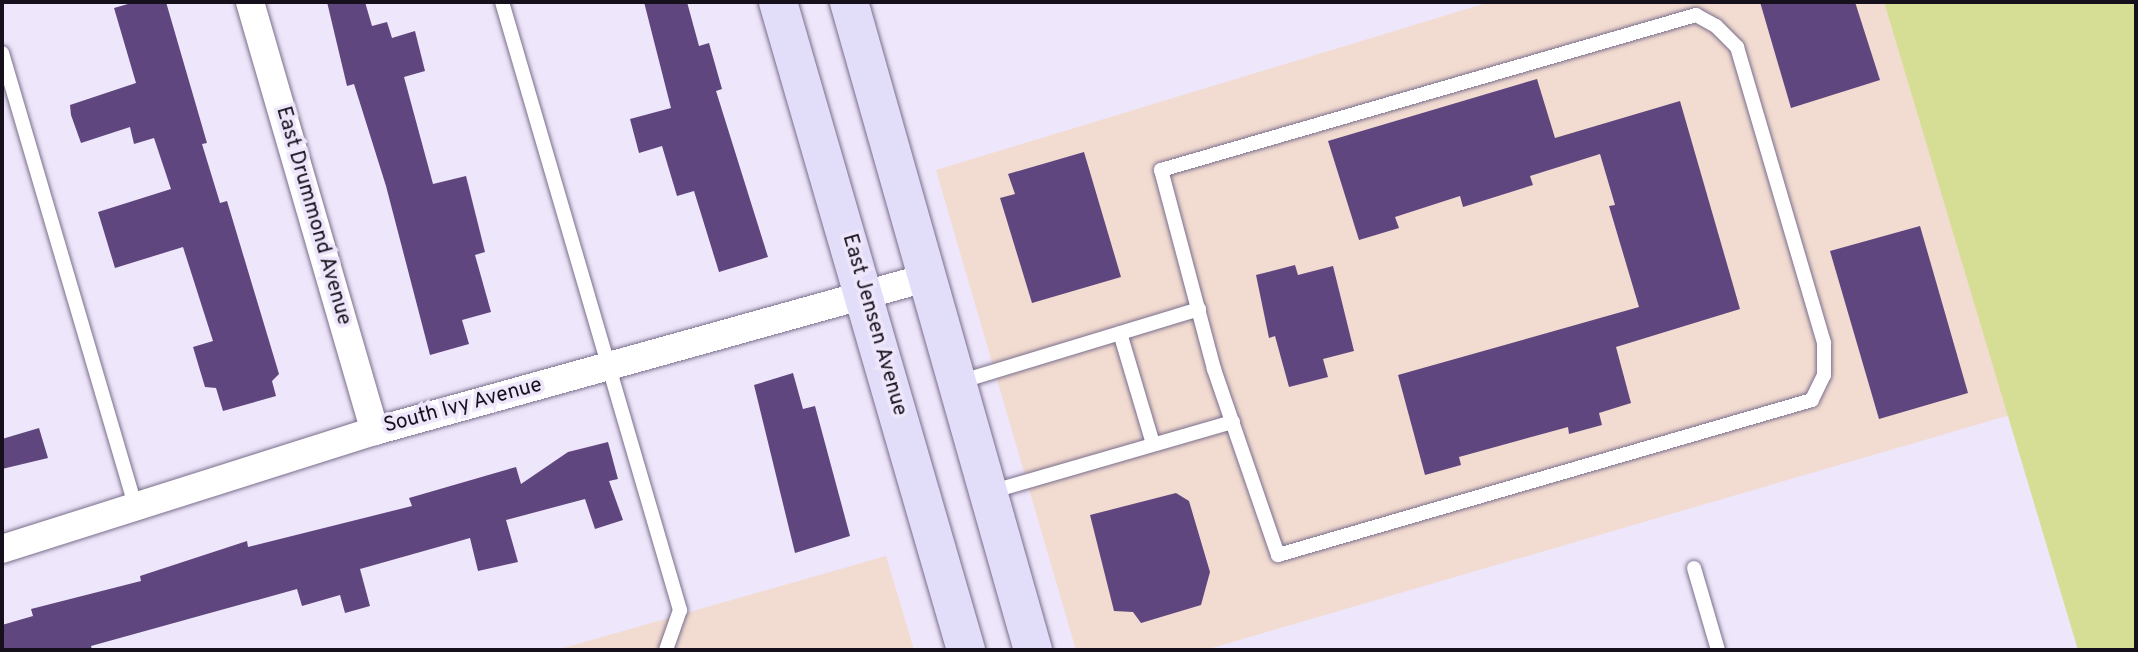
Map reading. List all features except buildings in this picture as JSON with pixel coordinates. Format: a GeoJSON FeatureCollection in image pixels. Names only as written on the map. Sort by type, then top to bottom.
{"type":"FeatureCollection","features":[{"type":"Feature","properties":{"kind":"main road","name":"East Jensen Avenue"},"geometry":{"type":"LineString","coordinates":[[778,2],[866,295],[966,650]]}},
{"type":"Feature","properties":{"kind":"main road"},"geometry":{"type":"LineString","coordinates":[[849,2],[929,276],[1033,650]]}},
{"type":"Feature","properties":{"kind":"street","name":"East Drummond Avenue"},"geometry":{"type":"LineString","coordinates":[[250,2],[375,431]]}},
{"type":"Feature","properties":{"kind":"street","name":"South Ivy Avenue"},"geometry":{"type":"LineString","coordinates":[[2,549],[375,431],[929,276]]}},
{"type":"Feature","properties":{"kind":"lane"},"geometry":{"type":"LineString","coordinates":[[502,2],[680,610],[666,650]]}},
{"type":"Feature","properties":{"kind":"lane"},"geometry":{"type":"LineString","coordinates":[[1696,15],[1716,26],[1737,47],[1824,343],[1824,375],[1812,400],[1278,555],[1233,422],[1199,309],[1161,170],[1673,18],[1696,15]]}},
{"type":"Feature","properties":{"kind":"lane"},"geometry":{"type":"LineString","coordinates":[[2,53],[136,507]]}},
{"type":"Feature","properties":{"kind":"lane"},"geometry":{"type":"LineString","coordinates":[[959,382],[1199,309]]}},
{"type":"Feature","properties":{"kind":"lane"},"geometry":{"type":"LineString","coordinates":[[1120,333],[1153,444]]}},
{"type":"Feature","properties":{"kind":"lane"},"geometry":{"type":"LineString","coordinates":[[990,492],[1233,422]]}},
{"type":"Feature","properties":{"kind":"lane"},"geometry":{"type":"LineString","coordinates":[[1694,568],[1718,650]]}},
{"type":"Feature","properties":{"kind":"shaded area"},"geometry":{"type":"Polygon","coordinates":[[[1490,2],[1884,2],[2010,415],[1205,650],[1076,650],[936,170],[1490,2]]]}},
{"type":"Feature","properties":{"kind":"shaded area"},"geometry":{"type":"Polygon","coordinates":[[[886,556],[914,650],[557,650],[886,556]]]}},
{"type":"Feature","properties":{"kind":"green space"},"geometry":{"type":"Polygon","coordinates":[[[1884,2],[2136,2],[2136,650],[2078,650],[1884,2]]]}}]}
